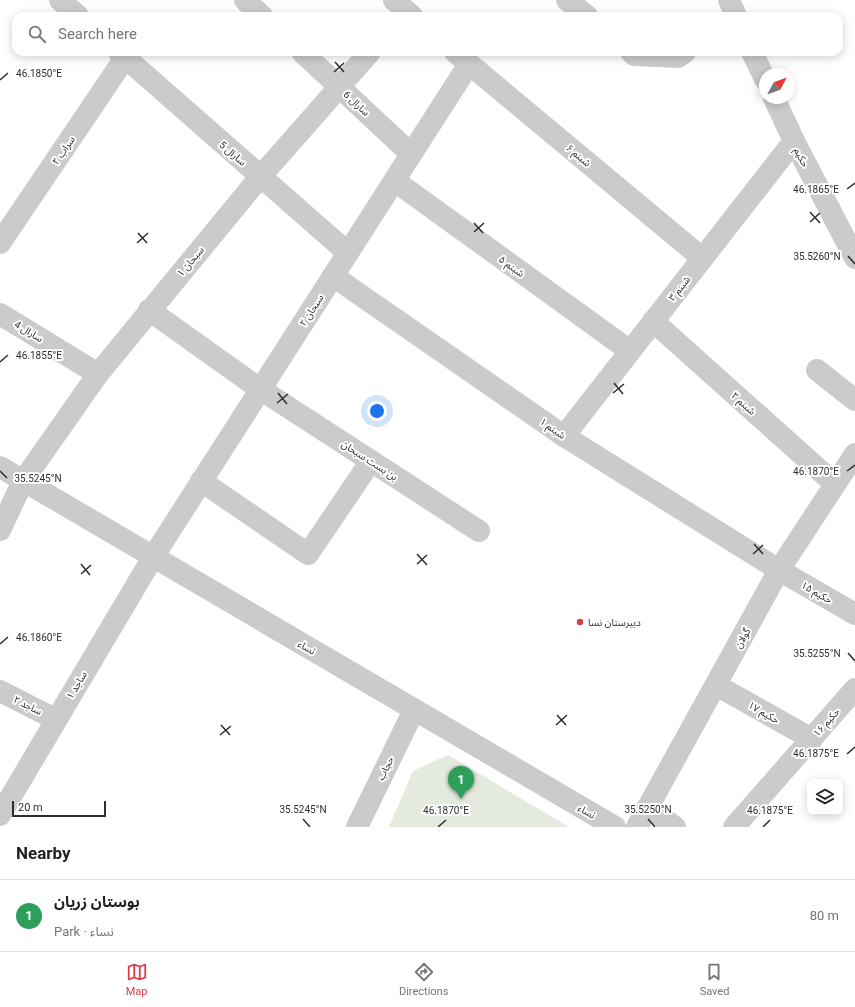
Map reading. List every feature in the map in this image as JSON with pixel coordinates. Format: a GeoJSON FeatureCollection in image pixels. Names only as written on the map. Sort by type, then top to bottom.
{"type":"FeatureCollection","features":[{"type":"Feature","properties":{"kind":"street"},"geometry":{"type":"LineString","coordinates":[[245,0],[258,12]]}},
{"type":"Feature","properties":{"kind":"street"},"geometry":{"type":"LineString","coordinates":[[567,0],[582,12]]}},
{"type":"Feature","properties":{"kind":"street","name":"سراب ۲"},"geometry":{"type":"LineString","coordinates":[[0,242],[121,56]]}},
{"type":"Feature","properties":{"kind":"street","name":"سارال 5"},"geometry":{"type":"LineString","coordinates":[[123,56],[348,253]]}},
{"type":"Feature","properties":{"kind":"street","name":"سارال 6"},"geometry":{"type":"LineString","coordinates":[[306,56],[412,154]]}},
{"type":"Feature","properties":{"kind":"street","name":"سبحان ۱"},"geometry":{"type":"LineString","coordinates":[[0,530],[23,481],[98,374],[149,310],[260,177],[367,56]]}},
{"type":"Feature","properties":{"kind":"street"},"geometry":{"type":"LineString","coordinates":[[656,56],[679,56]]}},
{"type":"Feature","properties":{"kind":"street"},"geometry":{"type":"LineString","coordinates":[[754,56],[760,68]]}},
{"type":"Feature","properties":{"kind":"street","name":"سبحان ۲"},"geometry":{"type":"LineString","coordinates":[[152,557],[412,154],[462,58]]}},
{"type":"Feature","properties":{"kind":"street","name":"شبنم ۶"},"geometry":{"type":"LineString","coordinates":[[462,58],[702,258]]}},
{"type":"Feature","properties":{"kind":"street","name":"حکیم"},"geometry":{"type":"LineString","coordinates":[[777,104],[794,141],[855,258]]}},
{"type":"Feature","properties":{"kind":"street","name":"شبنم ۳"},"geometry":{"type":"LineString","coordinates":[[564,436],[794,141]]}},
{"type":"Feature","properties":{"kind":"street","name":"شبنم ۵"},"geometry":{"type":"LineString","coordinates":[[395,181],[630,351]]}},
{"type":"Feature","properties":{"kind":"street","name":"شبنم ۱"},"geometry":{"type":"LineString","coordinates":[[334,276],[564,436],[779,570]]}},
{"type":"Feature","properties":{"kind":"street","name":"بن بست سبحان"},"geometry":{"type":"LineString","coordinates":[[149,310],[260,389],[479,530]]}},
{"type":"Feature","properties":{"kind":"street","name":"سارال 4"},"geometry":{"type":"LineString","coordinates":[[0,314],[98,374]]}},
{"type":"Feature","properties":{"kind":"street","name":"شبنم ۲"},"geometry":{"type":"LineString","coordinates":[[653,321],[835,484]]}},
{"type":"Feature","properties":{"kind":"street"},"geometry":{"type":"LineString","coordinates":[[817,370],[855,400]]}},
{"type":"Feature","properties":{"kind":"street","name":"گولان"},"geometry":{"type":"LineString","coordinates":[[637,827],[779,570],[855,454]]}},
{"type":"Feature","properties":{"kind":"street"},"geometry":{"type":"LineString","coordinates":[[201,481],[308,554],[371,461]]}},
{"type":"Feature","properties":{"kind":"street","name":"نساء"},"geometry":{"type":"LineString","coordinates":[[0,467],[615,827]]}},
{"type":"Feature","properties":{"kind":"street","name":"ساجد ۱"},"geometry":{"type":"LineString","coordinates":[[0,814],[152,557]]}},
{"type":"Feature","properties":{"kind":"street","name":"حکیم ۱۵"},"geometry":{"type":"LineString","coordinates":[[779,570],[855,614]]}},
{"type":"Feature","properties":{"kind":"street","name":"حکیم ۱۷"},"geometry":{"type":"LineString","coordinates":[[716,685],[812,739]]}},
{"type":"Feature","properties":{"kind":"street","name":"حکیم ۱۶"},"geometry":{"type":"LineString","coordinates":[[734,827],[855,689]]}},
{"type":"Feature","properties":{"kind":"street","name":"ساجد ۲"},"geometry":{"type":"LineString","coordinates":[[0,691],[55,720]]}},
{"type":"Feature","properties":{"kind":"street","name":"حجاب"},"geometry":{"type":"LineString","coordinates":[[357,827],[414,710]]}},
{"type":"Feature","properties":{"kind":"street"},"geometry":{"type":"LineString","coordinates":[[648,807],[675,827]]}},
{"type":"Feature","properties":{"kind":"street"},"geometry":{"type":"LineString","coordinates":[[0,823],[12,827]]}},
{"type":"Feature","properties":{"kind":"shaded area"},"geometry":{"type":"Polygon","coordinates":[[[448,755],[569,827],[389,827],[413,771],[448,755]]]}},
{"type":"Feature","properties":{"kind":"place","name":"دبیرستان نسا"},"geometry":{"type":"Point","coordinates":[580,622]}},
{"type":"Feature","properties":{"kind":"place","name":"بوستان زریان"},"geometry":{"type":"Point","coordinates":[461,799]}}]}
